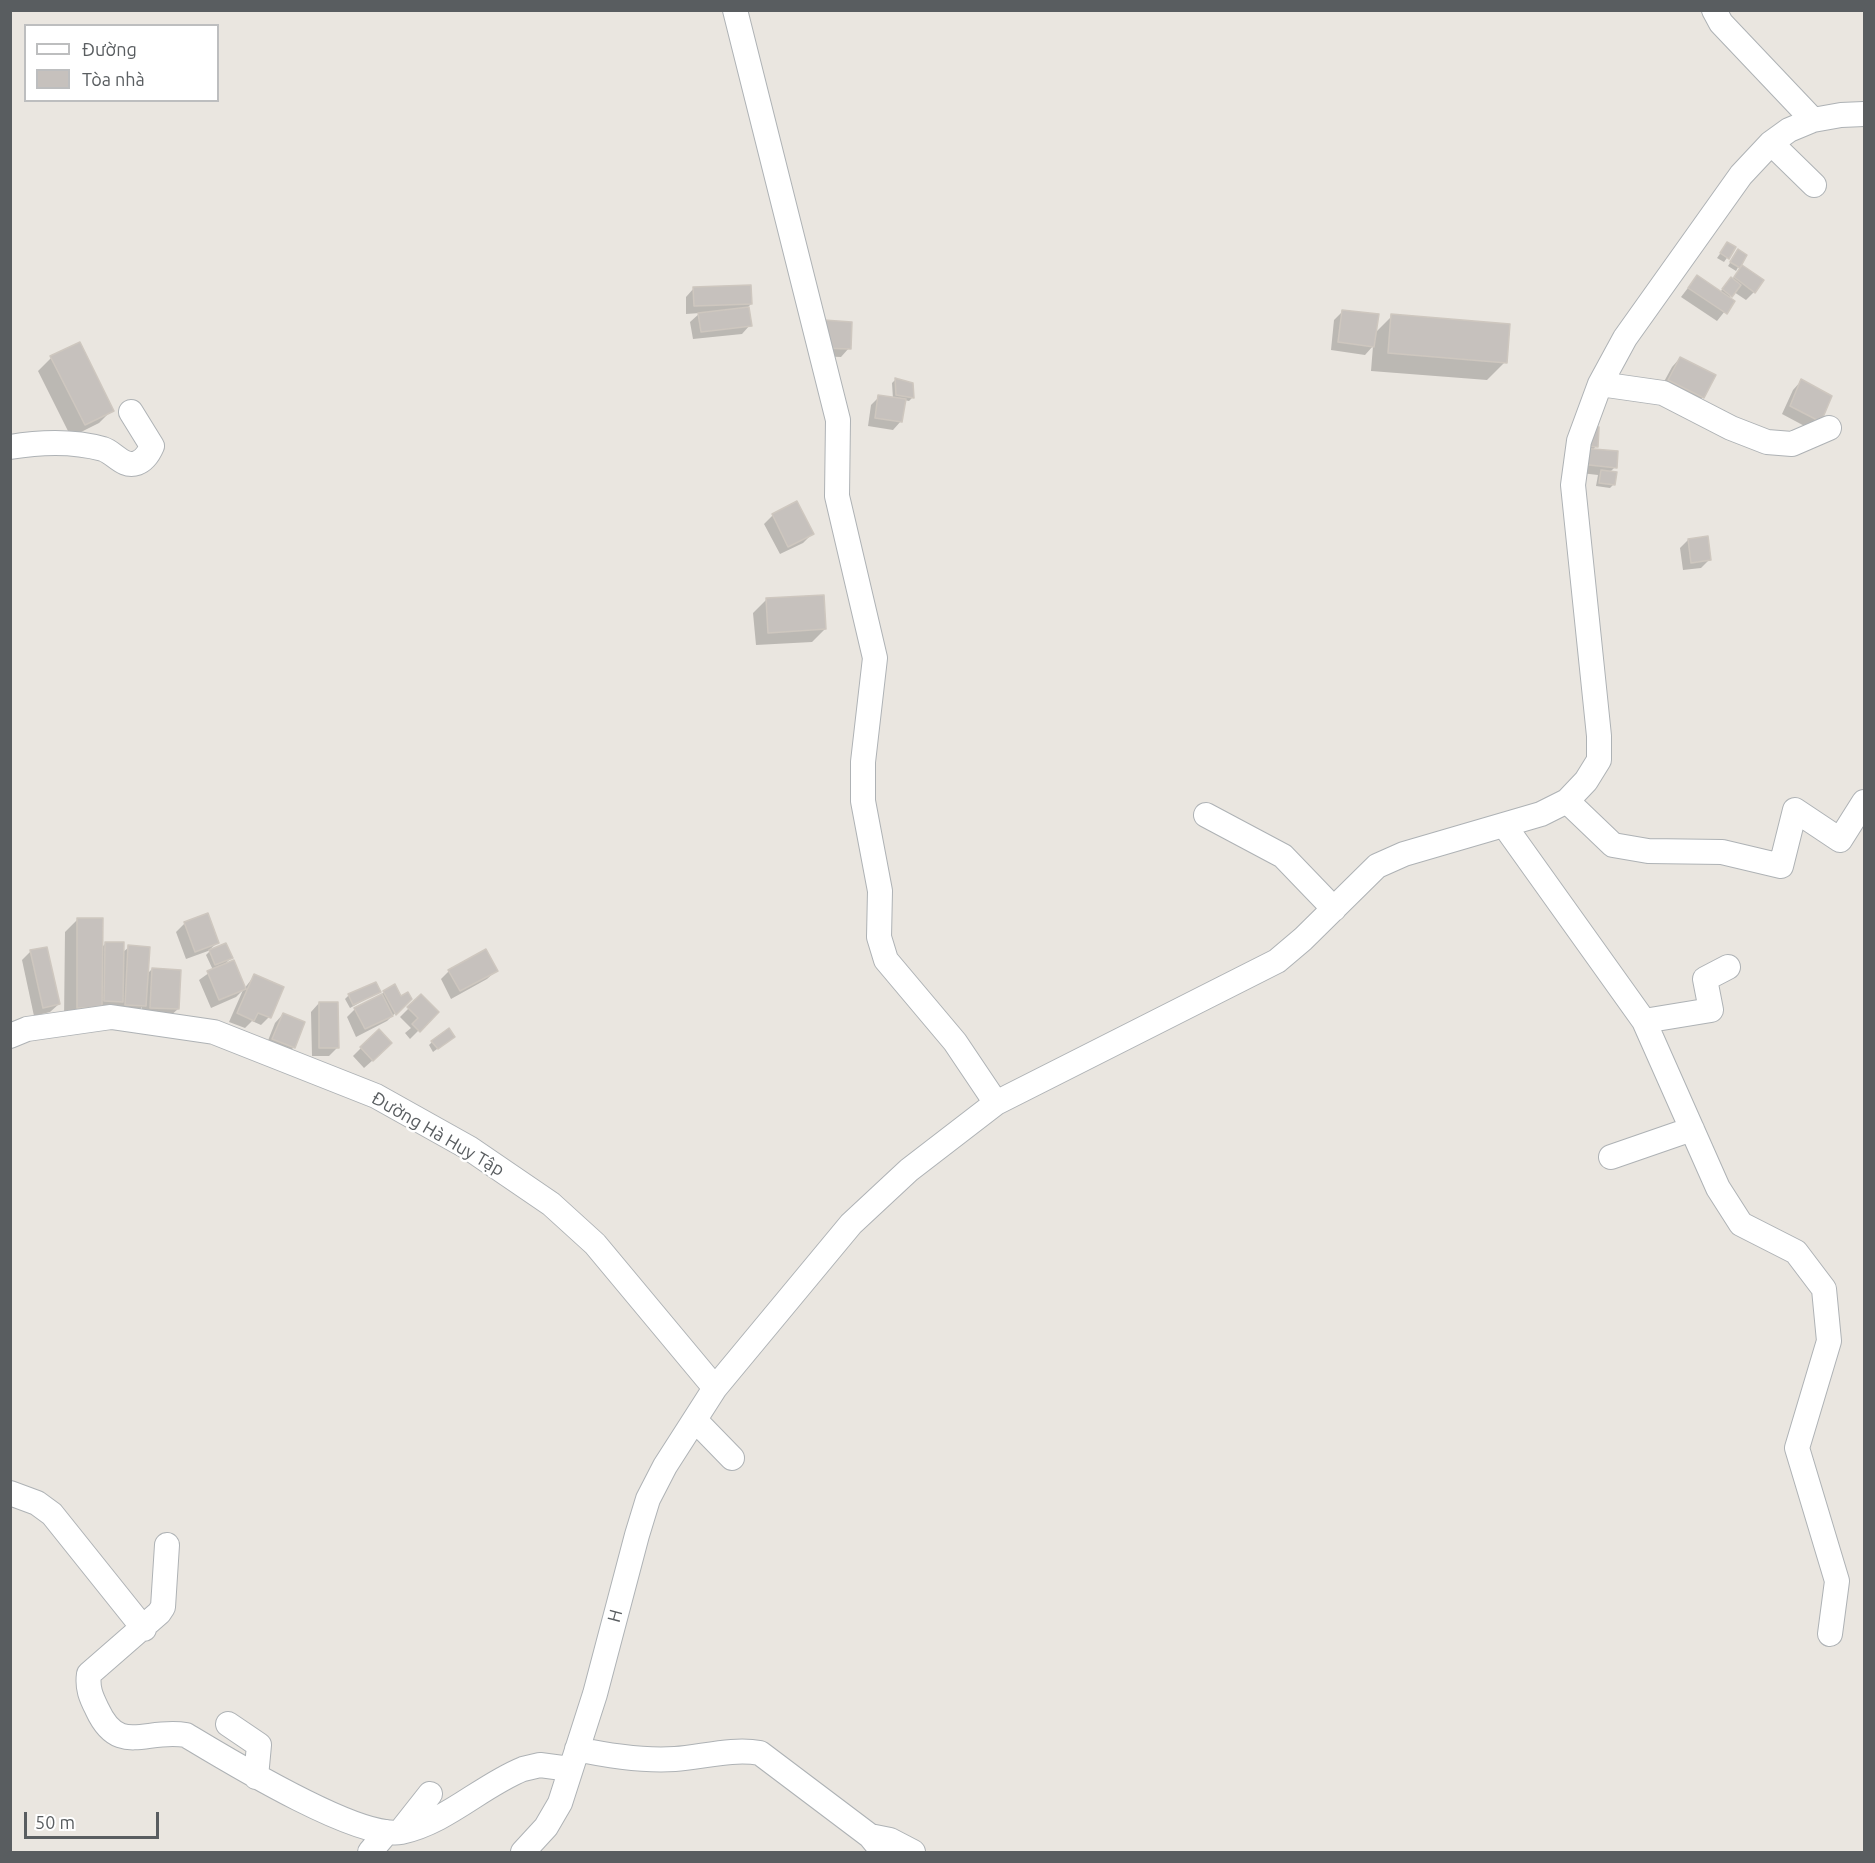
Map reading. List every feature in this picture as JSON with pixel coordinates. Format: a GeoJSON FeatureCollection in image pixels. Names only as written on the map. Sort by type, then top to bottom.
{"type":"FeatureCollection","features":[{"type":"Feature","properties":{"kind":"street"},"geometry":{"type":"LineString","coordinates":[[735,10],[838,420],[837,496],[875,658],[863,762],[863,801],[880,891],[879,937],[886,960],[956,1042],[996,1103]]}},
{"type":"Feature","properties":{"kind":"street"},"geometry":{"type":"LineString","coordinates":[[1714,10],[1721,23],[1813,120]]}},
{"type":"Feature","properties":{"kind":"street"},"geometry":{"type":"LineString","coordinates":[[1864,114],[1813,120],[1789,130],[1771,143],[1727,194],[1625,338],[1600,384],[1579,441],[1573,485],[1599,736],[1599,760],[1586,781],[1567,801],[1613,845],[1648,851],[1722,852],[1781,866],[1795,810],[1840,840],[1864,802]]}},
{"type":"Feature","properties":{"kind":"street"},"geometry":{"type":"LineString","coordinates":[[1771,143],[1814,185]]}},
{"type":"Feature","properties":{"kind":"street"},"geometry":{"type":"LineString","coordinates":[[1600,384],[1663,393],[1731,428],[1767,442],[1792,444],[1828,428]]}},
{"type":"Feature","properties":{"kind":"street"},"geometry":{"type":"LineString","coordinates":[[10,447],[39,442],[105,450],[125,463],[136,463],[149,454],[152,446],[131,412]]}},
{"type":"Feature","properties":{"kind":"street","name":"H"},"geometry":{"type":"LineString","coordinates":[[526,1850],[546,1827],[560,1803],[595,1694],[648,1499],[665,1466],[715,1388],[851,1224],[909,1170],[996,1103],[1277,961],[1377,866],[1404,854],[1541,814],[1567,801]]}},
{"type":"Feature","properties":{"kind":"street"},"geometry":{"type":"LineString","coordinates":[[1206,815],[1283,856],[1334,909]]}},
{"type":"Feature","properties":{"kind":"street"},"geometry":{"type":"LineString","coordinates":[[1504,825],[1644,1021],[1718,1188],[1741,1224],[1796,1252],[1824,1289],[1829,1341],[1797,1448],[1837,1581],[1830,1634]]}},
{"type":"Feature","properties":{"kind":"street"},"geometry":{"type":"LineString","coordinates":[[1644,1021],[1711,1010],[1705,979],[1728,967]]}},
{"type":"Feature","properties":{"kind":"street","name":"Đường Hà Huy Tập"},"geometry":{"type":"LineString","coordinates":[[10,1036],[27,1029],[111,1017],[214,1032],[376,1096],[469,1148],[551,1204],[595,1244],[715,1388]]}},
{"type":"Feature","properties":{"kind":"street"},"geometry":{"type":"LineString","coordinates":[[1611,1157],[1692,1129]]}},
{"type":"Feature","properties":{"kind":"street"},"geometry":{"type":"LineString","coordinates":[[695,1420],[732,1458]]}},
{"type":"Feature","properties":{"kind":"street"},"geometry":{"type":"LineString","coordinates":[[10,1493],[37,1503],[52,1514],[144,1629]]}},
{"type":"Feature","properties":{"kind":"street"},"geometry":{"type":"LineString","coordinates":[[167,1545],[163,1607],[144,1629],[89,1674],[89,1693],[106,1728],[115,1735],[125,1737],[174,1733],[186,1735],[256,1777],[363,1826],[394,1832],[426,1823],[523,1769],[540,1765],[573,1759],[612,1756],[641,1758],[760,1753],[876,1844],[890,1840],[913,1852]]}},
{"type":"Feature","properties":{"kind":"street"},"geometry":{"type":"LineString","coordinates":[[228,1724],[259,1745],[256,1777]]}},
{"type":"Feature","properties":{"kind":"street"},"geometry":{"type":"LineString","coordinates":[[370,1852],[394,1832],[430,1794]]}},
{"type":"Feature","properties":{"kind":"building"},"geometry":{"type":"Polygon","coordinates":[[[1727,242],[1736,247],[1729,259],[1720,253],[1727,242]]]}},
{"type":"Feature","properties":{"kind":"building"},"geometry":{"type":"Polygon","coordinates":[[[1738,249],[1747,255],[1740,268],[1730,262],[1738,249]]]}},
{"type":"Feature","properties":{"kind":"building"},"geometry":{"type":"Polygon","coordinates":[[[1742,265],[1764,280],[1755,293],[1734,277],[1742,265]]]}},
{"type":"Feature","properties":{"kind":"building"},"geometry":{"type":"Polygon","coordinates":[[[1697,275],[1735,301],[1727,314],[1688,288],[1697,275]]]}},
{"type":"Feature","properties":{"kind":"building"},"geometry":{"type":"Polygon","coordinates":[[[1731,277],[1741,285],[1732,297],[1722,289],[1731,277]]]}},
{"type":"Feature","properties":{"kind":"building"},"geometry":{"type":"Polygon","coordinates":[[[751,285],[752,304],[694,306],[693,287],[751,285]]]}},
{"type":"Feature","properties":{"kind":"building"},"geometry":{"type":"Polygon","coordinates":[[[749,307],[752,326],[701,332],[698,313],[749,307]]]}},
{"type":"Feature","properties":{"kind":"building"},"geometry":{"type":"Polygon","coordinates":[[[1342,310],[1379,314],[1374,347],[1338,342],[1342,310]]]}},
{"type":"Feature","properties":{"kind":"building"},"geometry":{"type":"Polygon","coordinates":[[[1391,314],[1510,324],[1507,363],[1388,353],[1391,314]]]}},
{"type":"Feature","properties":{"kind":"building"},"geometry":{"type":"Polygon","coordinates":[[[824,320],[852,322],[851,349],[823,348],[824,320]]]}},
{"type":"Feature","properties":{"kind":"building"},"geometry":{"type":"Polygon","coordinates":[[[80,342],[114,411],[85,425],[50,356],[80,342]]]}},
{"type":"Feature","properties":{"kind":"building"},"geometry":{"type":"Polygon","coordinates":[[[1680,357],[1716,375],[1704,398],[1668,380],[1680,357]]]}},
{"type":"Feature","properties":{"kind":"building"},"geometry":{"type":"Polygon","coordinates":[[[895,378],[913,383],[914,398],[896,395],[895,378]]]}},
{"type":"Feature","properties":{"kind":"building"},"geometry":{"type":"Polygon","coordinates":[[[1801,379],[1832,396],[1821,422],[1790,406],[1801,379]]]}},
{"type":"Feature","properties":{"kind":"building"},"geometry":{"type":"Polygon","coordinates":[[[878,395],[906,399],[902,422],[875,418],[878,395]]]}},
{"type":"Feature","properties":{"kind":"building"},"geometry":{"type":"Polygon","coordinates":[[[1577,425],[1599,427],[1598,447],[1575,445],[1577,425]]]}},
{"type":"Feature","properties":{"kind":"building"},"geometry":{"type":"Polygon","coordinates":[[[1581,448],[1618,451],[1617,468],[1580,464],[1581,448]]]}},
{"type":"Feature","properties":{"kind":"building"},"geometry":{"type":"Polygon","coordinates":[[[1601,470],[1617,472],[1615,485],[1599,483],[1601,470]]]}},
{"type":"Feature","properties":{"kind":"building"},"geometry":{"type":"Polygon","coordinates":[[[797,501],[814,534],[788,547],[772,514],[797,501]]]}},
{"type":"Feature","properties":{"kind":"building"},"geometry":{"type":"Polygon","coordinates":[[[1708,536],[1711,560],[1691,563],[1688,539],[1708,536]]]}},
{"type":"Feature","properties":{"kind":"building"},"geometry":{"type":"Polygon","coordinates":[[[824,595],[826,629],[768,633],[766,598],[824,595]]]}},
{"type":"Feature","properties":{"kind":"building"},"geometry":{"type":"Polygon","coordinates":[[[208,913],[219,943],[195,952],[184,922],[208,913]]]}},
{"type":"Feature","properties":{"kind":"building"},"geometry":{"type":"Polygon","coordinates":[[[77,918],[103,918],[102,1008],[77,1008],[77,918]]]}},
{"type":"Feature","properties":{"kind":"building"},"geometry":{"type":"Polygon","coordinates":[[[105,942],[124,942],[123,1002],[104,1001],[105,942]]]}},
{"type":"Feature","properties":{"kind":"building"},"geometry":{"type":"Polygon","coordinates":[[[226,943],[233,958],[215,965],[209,950],[226,943]]]}},
{"type":"Feature","properties":{"kind":"building"},"geometry":{"type":"Polygon","coordinates":[[[128,945],[150,947],[146,1006],[125,1005],[128,945]]]}},
{"type":"Feature","properties":{"kind":"building"},"geometry":{"type":"Polygon","coordinates":[[[47,947],[60,1004],[43,1008],[30,950],[47,947]]]}},
{"type":"Feature","properties":{"kind":"building"},"geometry":{"type":"Polygon","coordinates":[[[486,949],[498,971],[460,991],[448,970],[486,949]]]}},
{"type":"Feature","properties":{"kind":"building"},"geometry":{"type":"Polygon","coordinates":[[[234,960],[246,989],[219,1000],[207,971],[234,960]]]}},
{"type":"Feature","properties":{"kind":"building"},"geometry":{"type":"Polygon","coordinates":[[[152,968],[181,970],[179,1009],[150,1008],[152,968]]]}},
{"type":"Feature","properties":{"kind":"building"},"geometry":{"type":"Polygon","coordinates":[[[254,974],[284,987],[271,1018],[258,1013],[254,1021],[237,1013],[254,974]]]}},
{"type":"Feature","properties":{"kind":"building"},"geometry":{"type":"Polygon","coordinates":[[[376,982],[381,992],[353,1005],[348,994],[376,982]]]}},
{"type":"Feature","properties":{"kind":"building"},"geometry":{"type":"Polygon","coordinates":[[[395,984],[401,996],[408,992],[412,999],[396,1015],[383,991],[395,984]]]}},
{"type":"Feature","properties":{"kind":"building"},"geometry":{"type":"Polygon","coordinates":[[[382,994],[393,1016],[365,1029],[354,1008],[382,994]]]}},
{"type":"Feature","properties":{"kind":"building"},"geometry":{"type":"Polygon","coordinates":[[[421,994],[439,1012],[420,1032],[412,1024],[418,1018],[407,1007],[421,994]]]}},
{"type":"Feature","properties":{"kind":"building"},"geometry":{"type":"Polygon","coordinates":[[[319,1002],[338,1002],[339,1048],[319,1048],[319,1002]]]}},
{"type":"Feature","properties":{"kind":"building"},"geometry":{"type":"Polygon","coordinates":[[[283,1013],[305,1022],[295,1048],[272,1039],[283,1013]]]}},
{"type":"Feature","properties":{"kind":"building"},"geometry":{"type":"Polygon","coordinates":[[[449,1028],[455,1037],[438,1049],[431,1041],[449,1028]]]}},
{"type":"Feature","properties":{"kind":"building"},"geometry":{"type":"Polygon","coordinates":[[[379,1029],[392,1043],[373,1061],[360,1047],[379,1029]]]}}]}
